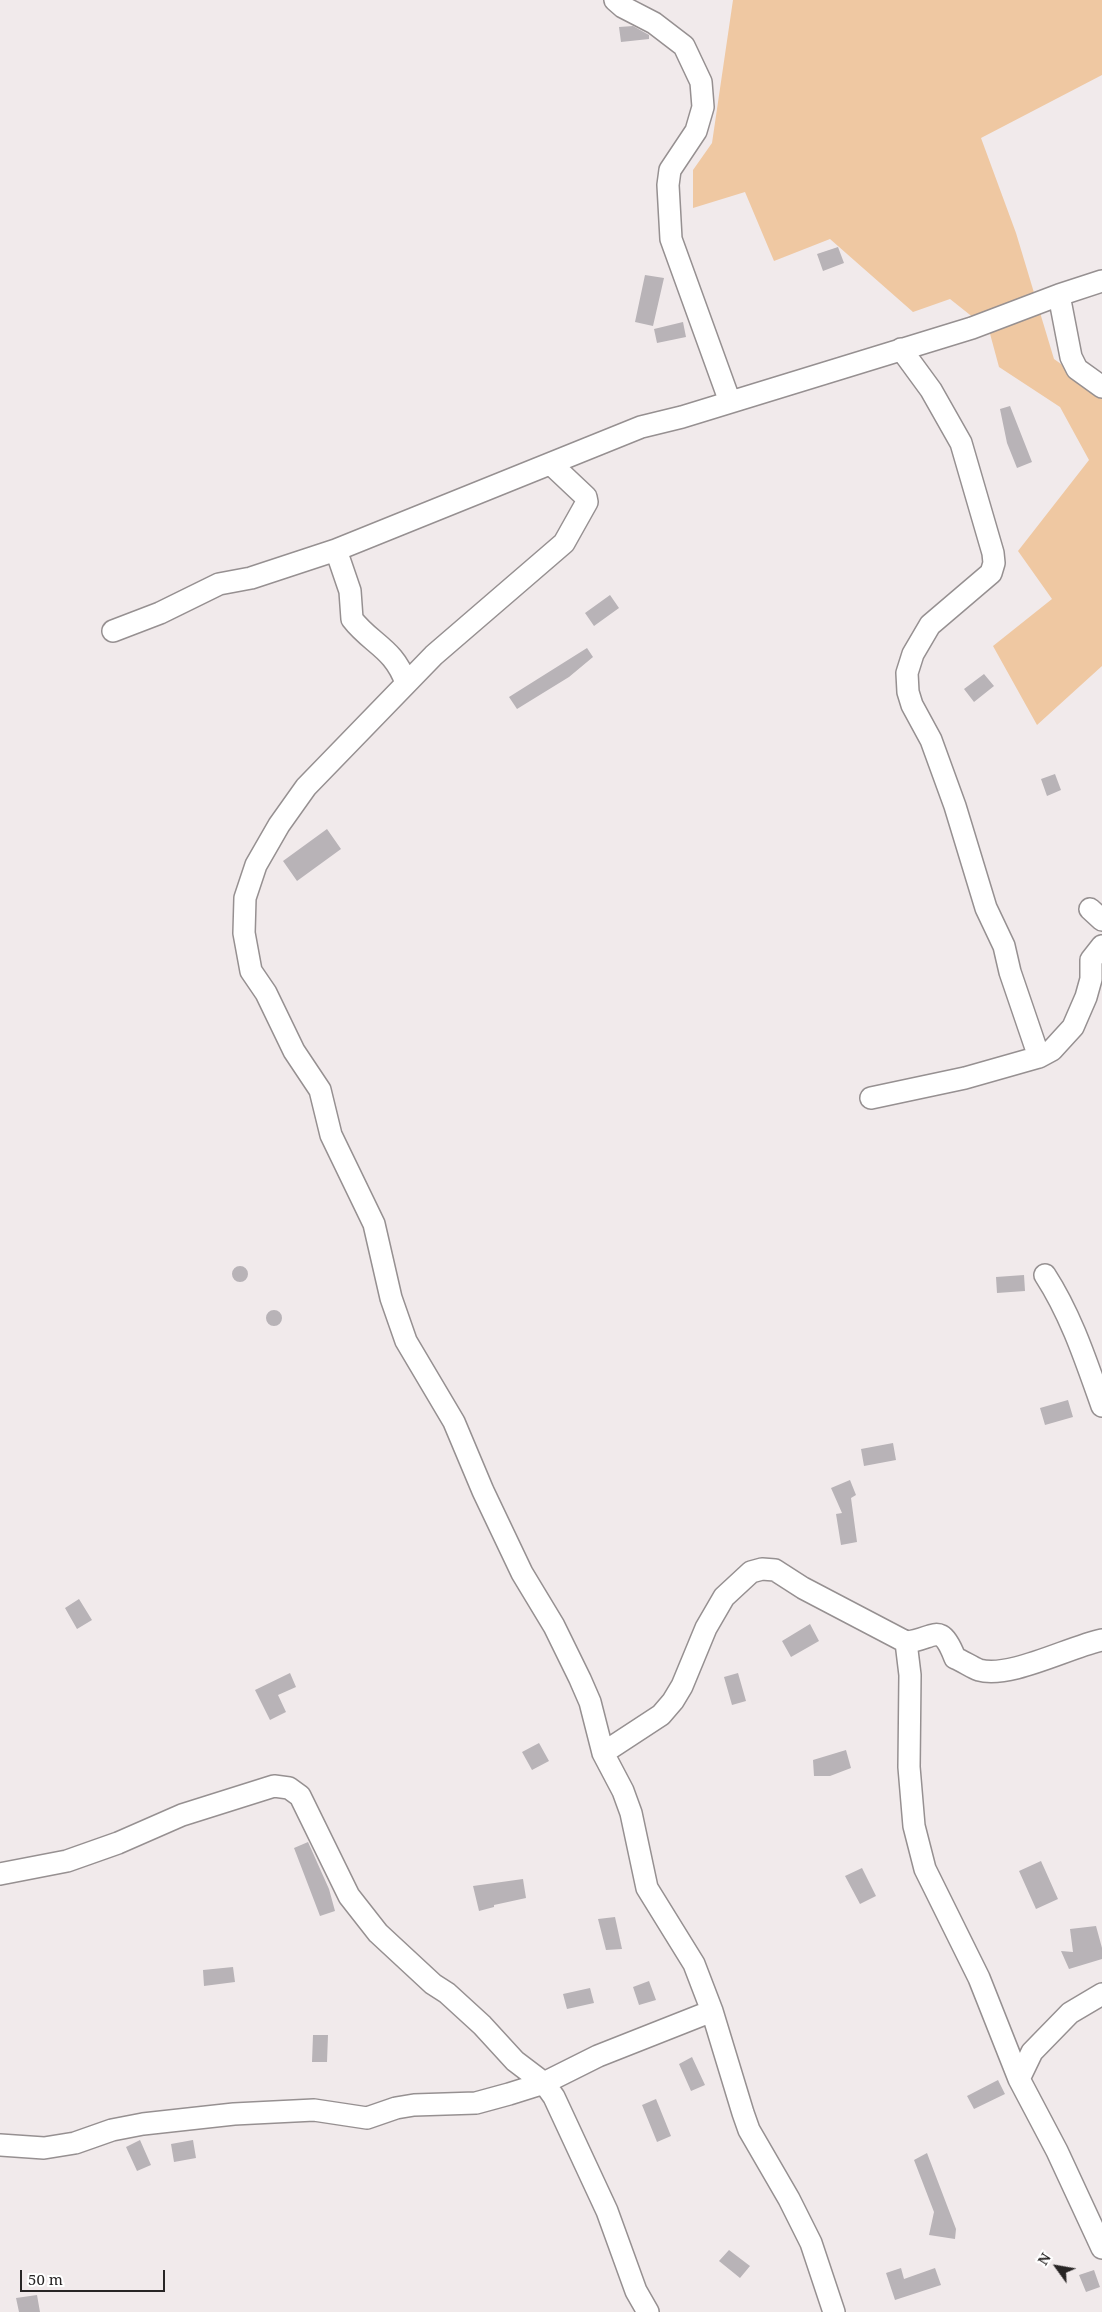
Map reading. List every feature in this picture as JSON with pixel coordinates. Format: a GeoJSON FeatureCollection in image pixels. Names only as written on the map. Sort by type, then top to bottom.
{"type":"FeatureCollection","features":[{"type":"Feature","properties":{"kind":"street"},"geometry":{"type":"LineString","coordinates":[[615,0],[623,7],[654,22],[684,46],[701,82],[703,107],[696,131],[670,170],[668,185],[671,239],[730,402]]}},
{"type":"Feature","properties":{"kind":"street"},"geometry":{"type":"LineString","coordinates":[[113,631],[160,613],[219,584],[251,578],[336,550],[641,427],[682,418],[972,328],[1058,295],[1102,281]]}},
{"type":"Feature","properties":{"kind":"street"},"geometry":{"type":"LineString","coordinates":[[1058,295],[1071,357],[1077,369],[1102,387]]}},
{"type":"Feature","properties":{"kind":"street"},"geometry":{"type":"LineString","coordinates":[[901,349],[931,390],[961,443],[993,552],[994,563],[991,573],[930,624],[913,654],[907,673],[908,692],[912,706],[931,740],[955,806],[986,908],[1004,946],[1010,972],[1039,1057]]}},
{"type":"Feature","properties":{"kind":"street"},"geometry":{"type":"LineString","coordinates":[[551,464],[586,497],[587,502],[564,543],[434,655],[306,787],[279,825],[256,865],[245,898],[244,933],[251,971],[266,993],[294,1051],[320,1090],[331,1135],[374,1224],[391,1298],[406,1342],[454,1422],[483,1491],[522,1573],[554,1626],[590,1702],[603,1753],[623,1791],[631,1813],[647,1888],[652,1900],[682,1941],[694,1964],[712,2011],[746,2121],[790,2200],[811,2243],[834,2312]]}},
{"type":"Feature","properties":{"kind":"street"},"geometry":{"type":"LineString","coordinates":[[336,550],[350,591],[352,619],[388,651],[406,683]]}},
{"type":"Feature","properties":{"kind":"street"},"geometry":{"type":"LineString","coordinates":[[871,1098],[965,1078],[1039,1057],[1052,1050],[1073,1027],[1086,996],[1091,978],[1091,960],[1102,946]]}},
{"type":"Feature","properties":{"kind":"street"},"geometry":{"type":"LineString","coordinates":[[1045,1276],[1060,1297],[1102,1406]]}},
{"type":"Feature","properties":{"kind":"street"},"geometry":{"type":"LineString","coordinates":[[603,1753],[661,1716],[682,1686],[706,1628],[724,1597],[750,1572],[762,1568],[775,1570],[803,1588],[906,1642],[916,1641],[928,1634],[938,1634],[948,1640],[955,1658],[980,1670],[994,1672],[1012,1669],[1102,1640]]}},
{"type":"Feature","properties":{"kind":"street"},"geometry":{"type":"LineString","coordinates":[[906,1642],[910,1674],[908,1767],[914,1826],[925,1869],[979,1978],[1019,2080],[1057,2151],[1102,2248]]}},
{"type":"Feature","properties":{"kind":"street"},"geometry":{"type":"LineString","coordinates":[[0,1874],[67,1861],[118,1843],[213,1804],[274,1786],[289,1788],[300,1796],[348,1896],[378,1933],[420,1973],[482,2025],[525,2070],[544,2082],[564,2116],[608,2211],[636,2291],[648,2312]]}},
{"type":"Feature","properties":{"kind":"street"},"geometry":{"type":"LineString","coordinates":[[1019,2080],[1032,2052],[1070,2013],[1102,1994]]}},
{"type":"Feature","properties":{"kind":"street"},"geometry":{"type":"LineString","coordinates":[[0,2145],[44,2148],[143,2124],[279,2110],[314,2110],[367,2118],[396,2108],[414,2105],[476,2102],[509,2094],[544,2082],[598,2056],[712,2011]]}},
{"type":"Feature","properties":{"kind":"shaded area"},"geometry":{"type":"Polygon","coordinates":[[[733,0],[1102,0],[1102,75],[981,138],[1016,233],[1054,359],[1102,393],[1102,666],[1037,725],[993,646],[1052,599],[1018,551],[1089,460],[1060,407],[999,367],[989,330],[950,299],[913,312],[830,239],[774,261],[745,192],[693,208],[693,170],[712,143],[733,0]]]}},
{"type":"Feature","properties":{"kind":"building"},"geometry":{"type":"Polygon","coordinates":[[[633,26],[649,35],[649,39],[621,42],[619,27],[633,26]]]}},
{"type":"Feature","properties":{"kind":"building"},"geometry":{"type":"Polygon","coordinates":[[[838,247],[844,263],[823,271],[817,254],[838,247]]]}},
{"type":"Feature","properties":{"kind":"building"},"geometry":{"type":"Polygon","coordinates":[[[645,275],[664,278],[653,326],[635,322],[645,275]]]}},
{"type":"Feature","properties":{"kind":"building"},"geometry":{"type":"Polygon","coordinates":[[[683,322],[686,337],[657,343],[654,329],[683,322]]]}},
{"type":"Feature","properties":{"kind":"building"},"geometry":{"type":"Polygon","coordinates":[[[1010,406],[1032,462],[1017,468],[1007,443],[1000,409],[1010,406]]]}},
{"type":"Feature","properties":{"kind":"building"},"geometry":{"type":"Polygon","coordinates":[[[610,595],[619,608],[594,626],[585,613],[610,595]]]}},
{"type":"Feature","properties":{"kind":"building"},"geometry":{"type":"Polygon","coordinates":[[[587,648],[593,657],[569,677],[517,709],[509,697],[587,648]]]}},
{"type":"Feature","properties":{"kind":"building"},"geometry":{"type":"Polygon","coordinates":[[[984,674],[994,686],[974,702],[964,689],[984,674]]]}},
{"type":"Feature","properties":{"kind":"building"},"geometry":{"type":"Polygon","coordinates":[[[1055,774],[1061,790],[1047,796],[1041,779],[1055,774]]]}},
{"type":"Feature","properties":{"kind":"building"},"geometry":{"type":"Polygon","coordinates":[[[327,829],[341,849],[297,881],[283,861],[327,829]]]}},
{"type":"Feature","properties":{"kind":"building"},"geometry":{"type":"Polygon","coordinates":[[[240,1266],[246,1268],[248,1274],[246,1280],[240,1282],[234,1280],[232,1274],[234,1268],[240,1266]]]}},
{"type":"Feature","properties":{"kind":"building"},"geometry":{"type":"Polygon","coordinates":[[[1024,1275],[1025,1291],[997,1293],[996,1277],[1024,1275]]]}},
{"type":"Feature","properties":{"kind":"building"},"geometry":{"type":"Polygon","coordinates":[[[274,1310],[280,1312],[282,1318],[280,1324],[274,1326],[268,1324],[266,1318],[268,1312],[274,1310]]]}},
{"type":"Feature","properties":{"kind":"building"},"geometry":{"type":"Polygon","coordinates":[[[1068,1400],[1073,1417],[1045,1425],[1040,1408],[1068,1400]]]}},
{"type":"Feature","properties":{"kind":"building"},"geometry":{"type":"Polygon","coordinates":[[[893,1443],[896,1460],[864,1466],[861,1449],[893,1443]]]}},
{"type":"Feature","properties":{"kind":"building"},"geometry":{"type":"Polygon","coordinates":[[[850,1480],[856,1495],[851,1498],[857,1542],[841,1545],[836,1514],[842,1513],[831,1488],[850,1480]]]}},
{"type":"Feature","properties":{"kind":"building"},"geometry":{"type":"Polygon","coordinates":[[[79,1599],[92,1620],[77,1629],[65,1608],[79,1599]]]}},
{"type":"Feature","properties":{"kind":"building"},"geometry":{"type":"Polygon","coordinates":[[[810,1624],[819,1641],[791,1657],[782,1641],[810,1624]]]}},
{"type":"Feature","properties":{"kind":"building"},"geometry":{"type":"Polygon","coordinates":[[[290,1673],[296,1687],[278,1695],[286,1712],[270,1720],[255,1690],[290,1673]]]}},
{"type":"Feature","properties":{"kind":"building"},"geometry":{"type":"Polygon","coordinates":[[[738,1673],[746,1701],[732,1705],[724,1677],[738,1673]]]}},
{"type":"Feature","properties":{"kind":"building"},"geometry":{"type":"Polygon","coordinates":[[[539,1743],[549,1761],[532,1770],[522,1752],[539,1743]]]}},
{"type":"Feature","properties":{"kind":"building"},"geometry":{"type":"Polygon","coordinates":[[[846,1750],[851,1768],[830,1776],[814,1776],[813,1760],[846,1750]]]}},
{"type":"Feature","properties":{"kind":"building"},"geometry":{"type":"Polygon","coordinates":[[[308,1842],[329,1889],[335,1911],[320,1916],[294,1848],[308,1842]]]}},
{"type":"Feature","properties":{"kind":"building"},"geometry":{"type":"Polygon","coordinates":[[[1041,1861],[1058,1899],[1036,1909],[1019,1871],[1041,1861]]]}},
{"type":"Feature","properties":{"kind":"building"},"geometry":{"type":"Polygon","coordinates":[[[862,1868],[876,1896],[860,1904],[845,1876],[862,1868]]]}},
{"type":"Feature","properties":{"kind":"building"},"geometry":{"type":"Polygon","coordinates":[[[523,1879],[526,1898],[494,1905],[494,1907],[479,1911],[473,1886],[523,1879]]]}},
{"type":"Feature","properties":{"kind":"building"},"geometry":{"type":"Polygon","coordinates":[[[615,1917],[622,1949],[606,1950],[598,1919],[615,1917]]]}},
{"type":"Feature","properties":{"kind":"building"},"geometry":{"type":"Polygon","coordinates":[[[1096,1926],[1102,1948],[1102,1959],[1069,1969],[1061,1951],[1073,1952],[1070,1929],[1096,1926]]]}},
{"type":"Feature","properties":{"kind":"building"},"geometry":{"type":"Polygon","coordinates":[[[233,1967],[235,1982],[204,1986],[203,1970],[233,1967]]]}},
{"type":"Feature","properties":{"kind":"building"},"geometry":{"type":"Polygon","coordinates":[[[649,1981],[656,2000],[639,2005],[633,1987],[649,1981]]]}},
{"type":"Feature","properties":{"kind":"building"},"geometry":{"type":"Polygon","coordinates":[[[590,1988],[594,2003],[567,2009],[563,1994],[590,1988]]]}},
{"type":"Feature","properties":{"kind":"building"},"geometry":{"type":"Polygon","coordinates":[[[313,2035],[328,2035],[327,2062],[312,2062],[313,2035]]]}},
{"type":"Feature","properties":{"kind":"building"},"geometry":{"type":"Polygon","coordinates":[[[692,2057],[705,2085],[691,2091],[679,2064],[692,2057]]]}},
{"type":"Feature","properties":{"kind":"building"},"geometry":{"type":"Polygon","coordinates":[[[998,2080],[1005,2094],[974,2109],[967,2096],[998,2080]]]}},
{"type":"Feature","properties":{"kind":"building"},"geometry":{"type":"Polygon","coordinates":[[[656,2099],[671,2136],[657,2142],[642,2105],[656,2099]]]}},
{"type":"Feature","properties":{"kind":"building"},"geometry":{"type":"Polygon","coordinates":[[[140,2140],[151,2165],[137,2171],[126,2147],[140,2140]]]}},
{"type":"Feature","properties":{"kind":"building"},"geometry":{"type":"Polygon","coordinates":[[[193,2140],[196,2158],[174,2162],[171,2144],[193,2140]]]}},
{"type":"Feature","properties":{"kind":"building"},"geometry":{"type":"Polygon","coordinates":[[[927,2153],[956,2229],[955,2239],[929,2235],[934,2212],[914,2160],[927,2153]]]}},
{"type":"Feature","properties":{"kind":"building"},"geometry":{"type":"Polygon","coordinates":[[[729,2250],[750,2266],[740,2278],[719,2261],[729,2250]]]}},
{"type":"Feature","properties":{"kind":"building"},"geometry":{"type":"Polygon","coordinates":[[[901,2268],[904,2279],[935,2268],[941,2285],[895,2300],[886,2273],[901,2268]]]}},
{"type":"Feature","properties":{"kind":"building"},"geometry":{"type":"Polygon","coordinates":[[[1094,2270],[1100,2287],[1086,2292],[1079,2275],[1094,2270]]]}},
{"type":"Feature","properties":{"kind":"building"},"geometry":{"type":"Polygon","coordinates":[[[37,2295],[40,2312],[19,2312],[16,2298],[37,2295]]]}}]}
